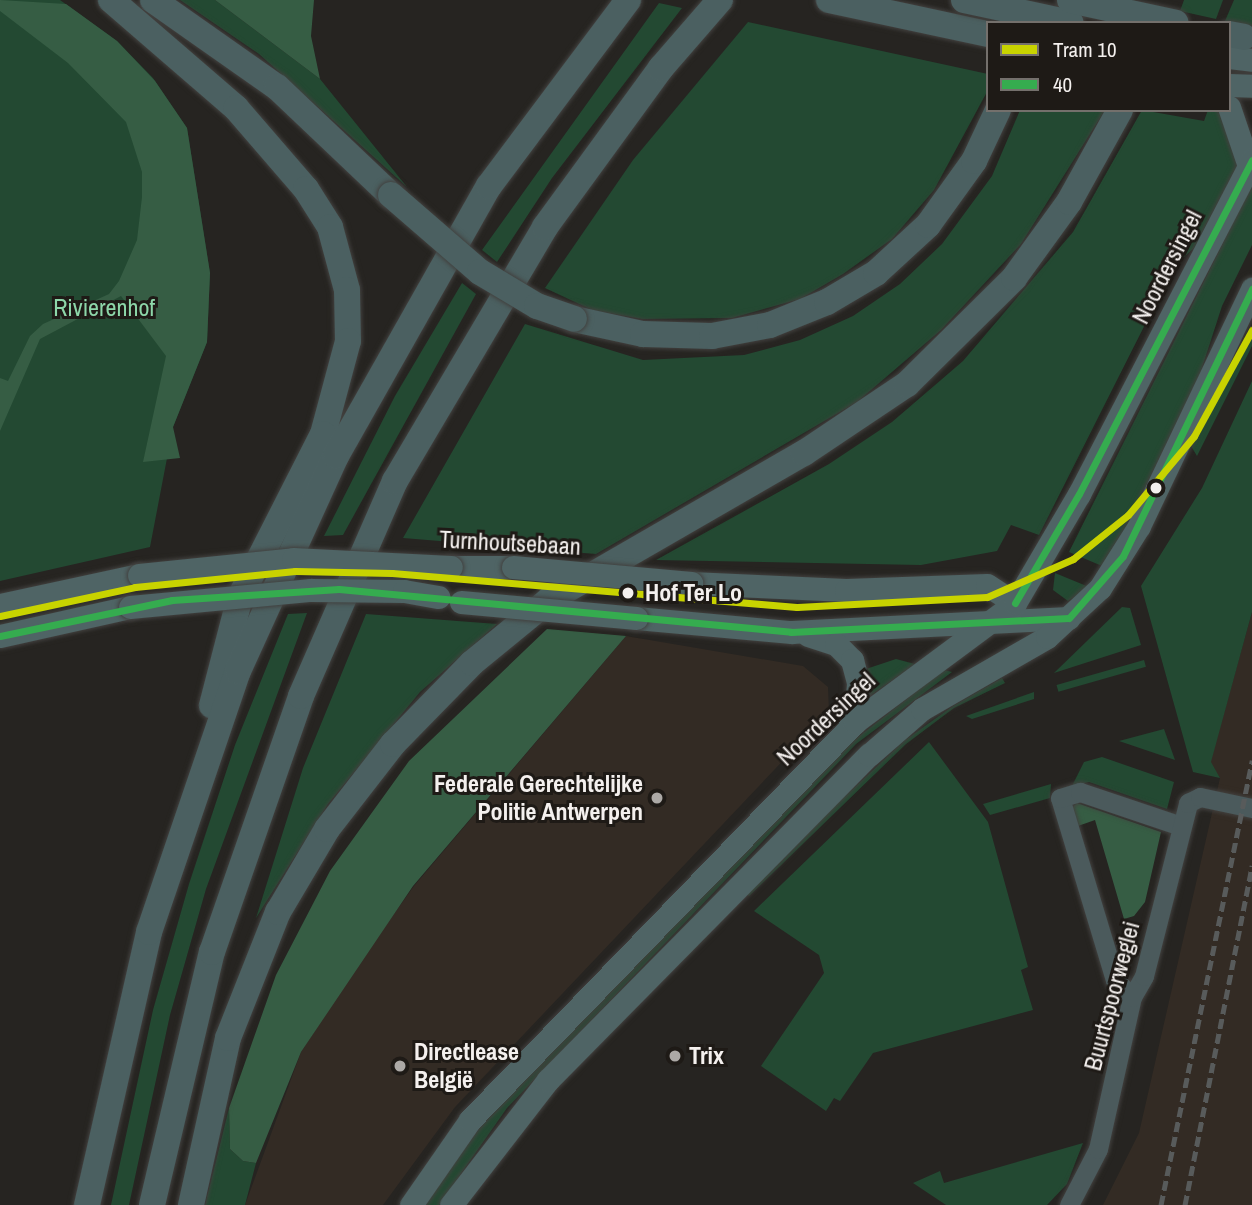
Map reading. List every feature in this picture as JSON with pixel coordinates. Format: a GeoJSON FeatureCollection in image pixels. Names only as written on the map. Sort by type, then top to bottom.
{"type":"FeatureCollection","features":[{"type":"Feature","properties":{"kind":"highway"},"geometry":{"type":"LineString","coordinates":[[111,0],[236,108],[306,189],[330,227],[347,290],[348,341],[323,434],[240,597],[224,647],[191,809]]}},
{"type":"Feature","properties":{"kind":"highway"},"geometry":{"type":"LineString","coordinates":[[153,0],[277,87],[391,195],[480,272],[537,306],[574,318],[643,334],[712,336],[771,325],[827,302],[876,273],[928,225],[974,161],[997,112]]}},
{"type":"Feature","properties":{"kind":"highway"},"geometry":{"type":"LineString","coordinates":[[87,1205],[149,932],[238,671],[336,456],[489,186],[628,0]]}},
{"type":"Feature","properties":{"kind":"highway"},"geometry":{"type":"LineString","coordinates":[[152,1205],[212,952],[300,696],[396,481],[545,227],[661,68],[720,0]]}},
{"type":"Feature","properties":{"kind":"highway"},"geometry":{"type":"LineString","coordinates":[[964,0],[1062,21]]}},
{"type":"Feature","properties":{"kind":"highway"},"geometry":{"type":"LineString","coordinates":[[1029,21],[1035,0]]}},
{"type":"Feature","properties":{"kind":"highway"},"geometry":{"type":"LineString","coordinates":[[1070,0],[1167,21]]}},
{"type":"Feature","properties":{"kind":"highway"},"geometry":{"type":"LineString","coordinates":[[1155,21],[1162,0]]}},
{"type":"Feature","properties":{"kind":"highway"},"geometry":{"type":"LineString","coordinates":[[836,2],[986,34]]}},
{"type":"Feature","properties":{"kind":"highway"},"geometry":{"type":"LineString","coordinates":[[191,1205],[228,1038],[278,912],[327,829],[393,744],[471,663],[549,600],[804,453],[907,384],[1014,278],[1069,202],[1119,112]]}},
{"type":"Feature","properties":{"kind":"main road"},"geometry":{"type":"LineString","coordinates":[[1231,85],[1252,86]]}},
{"type":"Feature","properties":{"kind":"main road"},"geometry":{"type":"LineString","coordinates":[[1231,112],[1251,163]]}},
{"type":"Feature","properties":{"kind":"main road","name":"Noordersingel"},"geometry":{"type":"LineString","coordinates":[[411,1205],[470,1121],[855,722],[990,625],[1015,613],[1251,163]]}},
{"type":"Feature","properties":{"kind":"main road"},"geometry":{"type":"LineString","coordinates":[[451,1205],[519,1112],[846,777],[913,716],[1008,659],[1069,618],[1123,556],[1252,289]]}},
{"type":"Feature","properties":{"kind":"main road","name":"Turnhoutsebaan"},"geometry":{"type":"LineString","coordinates":[[0,605],[139,575],[293,559],[451,567],[513,567],[691,583],[846,590],[987,585],[1015,613]]}},
{"type":"Feature","properties":{"kind":"main road"},"geometry":{"type":"LineString","coordinates":[[0,636],[130,607],[320,589],[404,591],[449,600],[791,632],[825,639],[846,651],[858,683],[855,722]]}},
{"type":"Feature","properties":{"kind":"main road"},"geometry":{"type":"LineString","coordinates":[[1008,659],[1015,613],[1069,618]]}},
{"type":"Feature","properties":{"kind":"main road"},"geometry":{"type":"LineString","coordinates":[[791,632],[990,625]]}},
{"type":"Feature","properties":{"kind":"street"},"geometry":{"type":"LineString","coordinates":[[1132,996],[1115,981],[1060,798],[1080,792],[1181,826]]}},
{"type":"Feature","properties":{"kind":"street","name":"Buurtspoorweglei"},"geometry":{"type":"LineString","coordinates":[[1069,1205],[1098,1149],[1132,996],[1144,976],[1181,826],[1195,797],[1252,808]]}},
{"type":"Feature","properties":{"kind":"shaded area"},"geometry":{"type":"Polygon","coordinates":[[[1252,612],[1252,1205],[1103,1205],[1139,1133],[1220,778],[1210,763],[1252,612]]]}},
{"type":"Feature","properties":{"kind":"shaded area"},"geometry":{"type":"Polygon","coordinates":[[[626,636],[803,666],[828,687],[829,712],[455,1107],[383,1205],[245,1205],[301,1052],[363,957],[414,886],[626,636]]]}},
{"type":"Feature","properties":{"kind":"green space","name":"Rivierenhof"},"geometry":{"type":"Polygon","coordinates":[[[0,0],[60,0],[117,41],[153,78],[187,128],[210,273],[207,342],[173,427],[150,547],[0,581],[0,0]]]}},
{"type":"Feature","properties":{"kind":"green space"},"geometry":{"type":"Polygon","coordinates":[[[0,0],[66,4],[117,41],[155,81],[187,128],[210,273],[207,342],[173,427],[180,458],[143,462],[166,356],[121,296],[40,339],[0,431],[0,378],[8,381],[30,336],[43,324],[109,294],[119,281],[137,240],[142,172],[126,122],[68,63],[0,11],[0,0]]]}},
{"type":"Feature","properties":{"kind":"green space"},"geometry":{"type":"Polygon","coordinates":[[[180,0],[215,0],[320,79],[407,187],[259,54],[180,0]]]}},
{"type":"Feature","properties":{"kind":"green space"},"geometry":{"type":"Polygon","coordinates":[[[215,0],[314,0],[311,36],[320,79],[215,0]]]}},
{"type":"Feature","properties":{"kind":"green space"},"geometry":{"type":"Polygon","coordinates":[[[1184,0],[1223,0],[1216,19],[1180,11],[1184,0]]]}},
{"type":"Feature","properties":{"kind":"green space"},"geometry":{"type":"Polygon","coordinates":[[[1234,0],[1252,0],[1252,26],[1225,21],[1234,0]]]}},
{"type":"Feature","properties":{"kind":"green space"},"geometry":{"type":"Polygon","coordinates":[[[659,3],[682,8],[552,178],[497,262],[482,250],[659,3]]]}},
{"type":"Feature","properties":{"kind":"green space"},"geometry":{"type":"Polygon","coordinates":[[[748,22],[986,74],[986,94],[934,190],[892,239],[843,274],[800,299],[732,318],[642,319],[592,310],[545,288],[633,160],[748,22]]]}},
{"type":"Feature","properties":{"kind":"green space"},"geometry":{"type":"Polygon","coordinates":[[[1019,112],[1104,112],[1021,244],[941,330],[857,402],[596,554],[403,538],[525,324],[643,360],[744,355],[800,340],[853,316],[900,284],[942,244],[992,176],[1019,112]]]}},
{"type":"Feature","properties":{"kind":"green space"},"geometry":{"type":"Polygon","coordinates":[[[1141,112],[1204,121],[1207,112],[1224,112],[1239,162],[1194,248],[1175,265],[1039,535],[1011,525],[997,551],[921,565],[656,560],[829,464],[892,422],[963,361],[1073,232],[1141,112]]]}},
{"type":"Feature","properties":{"kind":"green space"},"geometry":{"type":"Polygon","coordinates":[[[1252,185],[1252,245],[1222,306],[1201,371],[1119,542],[1102,566],[1069,552],[1252,185]]]}},
{"type":"Feature","properties":{"kind":"green space"},"geometry":{"type":"Polygon","coordinates":[[[462,283],[476,294],[343,535],[324,536],[395,396],[462,283]]]}},
{"type":"Feature","properties":{"kind":"green space"},"geometry":{"type":"Polygon","coordinates":[[[1252,334],[1252,346],[1197,456],[1191,446],[1195,430],[1252,334]]]}},
{"type":"Feature","properties":{"kind":"green space"},"geometry":{"type":"Polygon","coordinates":[[[1252,381],[1252,612],[1211,762],[1220,778],[1193,772],[1141,586],[1202,488],[1252,381]]]}},
{"type":"Feature","properties":{"kind":"green space"},"geometry":{"type":"Polygon","coordinates":[[[1055,573],[1089,587],[1068,601],[1053,590],[1055,573]]]}},
{"type":"Feature","properties":{"kind":"green space"},"geometry":{"type":"Polygon","coordinates":[[[1122,607],[1130,608],[1141,645],[1054,673],[1122,607]]]}},
{"type":"Feature","properties":{"kind":"green space"},"geometry":{"type":"Polygon","coordinates":[[[307,613],[206,889],[170,1015],[129,1205],[111,1205],[153,1010],[189,884],[235,745],[288,614],[307,613]]]}},
{"type":"Feature","properties":{"kind":"green space"},"geometry":{"type":"Polygon","coordinates":[[[366,614],[497,624],[420,692],[328,804],[256,918],[303,768],[366,614]]]}},
{"type":"Feature","properties":{"kind":"green space"},"geometry":{"type":"Polygon","coordinates":[[[547,629],[626,636],[413,886],[301,1052],[256,1163],[243,1161],[230,1149],[229,1108],[276,975],[330,871],[409,761],[547,629]]]}},
{"type":"Feature","properties":{"kind":"green space"},"geometry":{"type":"Polygon","coordinates":[[[896,659],[915,664],[870,696],[866,669],[896,659]]]}},
{"type":"Feature","properties":{"kind":"green space"},"geometry":{"type":"Polygon","coordinates":[[[1144,660],[1146,667],[1058,692],[1057,685],[1144,660]]]}},
{"type":"Feature","properties":{"kind":"green space"},"geometry":{"type":"Polygon","coordinates":[[[944,670],[952,672],[856,744],[507,1108],[439,1205],[424,1205],[482,1125],[853,741],[944,670]]]}},
{"type":"Feature","properties":{"kind":"green space"},"geometry":{"type":"Polygon","coordinates":[[[1002,678],[1005,683],[954,708],[906,744],[749,896],[744,891],[904,741],[953,706],[1002,678]]]}},
{"type":"Feature","properties":{"kind":"green space"},"geometry":{"type":"Polygon","coordinates":[[[1034,692],[1034,699],[972,719],[966,716],[1034,692]]]}},
{"type":"Feature","properties":{"kind":"green space"},"geometry":{"type":"Polygon","coordinates":[[[1164,729],[1175,760],[1119,741],[1164,729]]]}},
{"type":"Feature","properties":{"kind":"green space"},"geometry":{"type":"Polygon","coordinates":[[[929,742],[988,822],[1028,967],[1021,970],[1033,1010],[873,1053],[840,1101],[834,1098],[826,1111],[761,1066],[824,973],[819,955],[754,911],[929,742]]]}},
{"type":"Feature","properties":{"kind":"green space"},"geometry":{"type":"Polygon","coordinates":[[[1102,757],[1174,782],[1167,809],[1089,782],[1072,786],[1084,762],[1102,757]]]}},
{"type":"Feature","properties":{"kind":"green space"},"geometry":{"type":"Polygon","coordinates":[[[1051,784],[1050,798],[990,815],[983,804],[1051,784]]]}},
{"type":"Feature","properties":{"kind":"green space"},"geometry":{"type":"Polygon","coordinates":[[[1077,803],[1161,832],[1145,902],[1134,916],[1124,919],[1095,820],[1078,826],[1071,808],[1077,803]]]}},
{"type":"Feature","properties":{"kind":"green space"},"geometry":{"type":"Polygon","coordinates":[[[229,1108],[230,1149],[243,1161],[256,1163],[245,1205],[205,1205],[229,1108]]]}},
{"type":"Feature","properties":{"kind":"green space"},"geometry":{"type":"Polygon","coordinates":[[[1083,1143],[1067,1184],[1047,1205],[946,1205],[913,1183],[940,1171],[944,1183],[1083,1143]]]}},
{"type":"Feature","properties":{"kind":"railway"},"geometry":{"type":"LineString","coordinates":[[1161,1205],[1252,760]]}},
{"type":"Feature","properties":{"kind":"railway"},"geometry":{"type":"LineString","coordinates":[[1185,1205],[1252,866]]}},
{"type":"Feature","properties":{"kind":"tram line","name":"10"},"geometry":{"type":"LineString","coordinates":[[0,616],[135,587],[295,571],[392,573],[797,607],[987,597],[1073,559],[1128,515],[1194,436],[1252,330]]}},
{"type":"Feature","properties":{"kind":"transit line","name":"40"},"geometry":{"type":"LineString","coordinates":[[1015,603],[1079,494],[1252,160]]}},
{"type":"Feature","properties":{"kind":"transit line","name":"40"},"geometry":{"type":"LineString","coordinates":[[1069,618],[1123,556],[1252,289]]}},
{"type":"Feature","properties":{"kind":"transit line","name":"40"},"geometry":{"type":"LineString","coordinates":[[0,636],[172,600],[339,589],[791,632],[1069,618]]}},
{"type":"Feature","properties":{"kind":"place","name":"Hof Ter Lo"},"geometry":{"type":"Point","coordinates":[628,593]}},
{"type":"Feature","properties":{"kind":"place","name":"Federale Gerechtelijke Politie Antwerpen"},"geometry":{"type":"Point","coordinates":[657,798]}},
{"type":"Feature","properties":{"kind":"place","name":"Trix"},"geometry":{"type":"Point","coordinates":[675,1056]}},
{"type":"Feature","properties":{"kind":"place","name":"Directlease België"},"geometry":{"type":"Point","coordinates":[400,1066]}}]}
